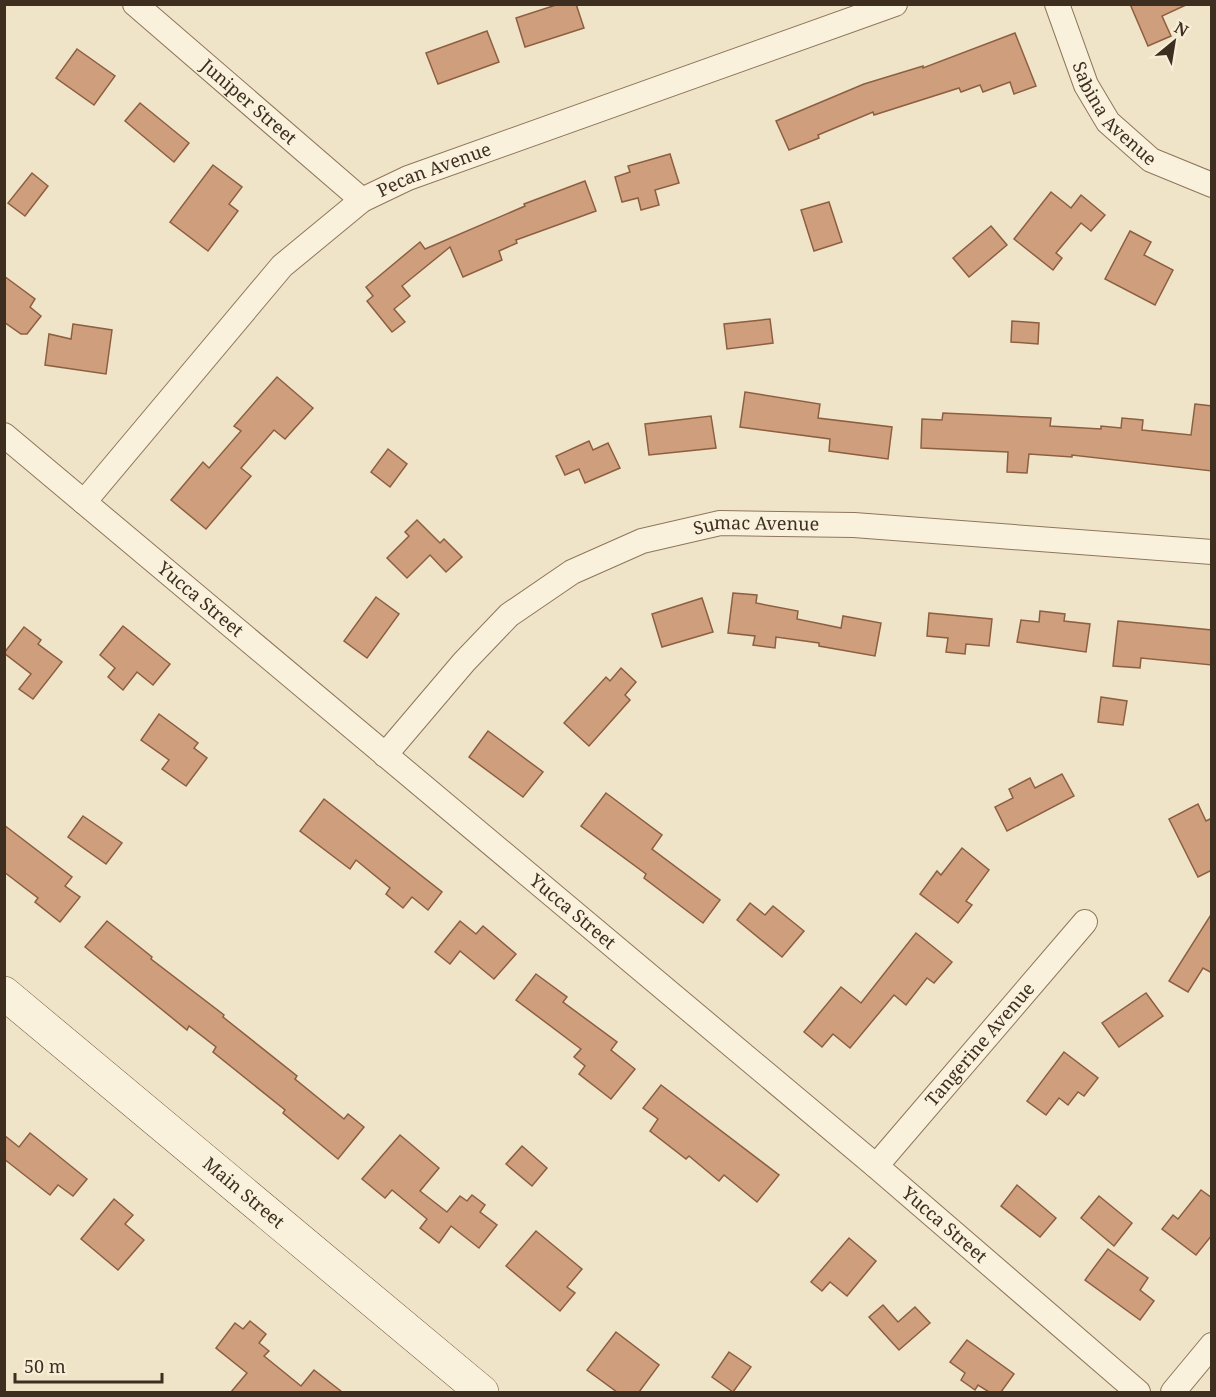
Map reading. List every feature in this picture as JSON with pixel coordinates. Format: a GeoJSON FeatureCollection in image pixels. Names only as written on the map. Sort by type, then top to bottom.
{"type":"FeatureCollection","features":[{"type":"Feature","properties":{"kind":"main road","name":"Main Street"},"geometry":{"type":"LineString","coordinates":[[4,993],[482,1392]]}},
{"type":"Feature","properties":{"kind":"street","name":"Juniper Street"},"geometry":{"type":"LineString","coordinates":[[135,4],[362,200]]}},
{"type":"Feature","properties":{"kind":"street","name":"Pecan Avenue"},"geometry":{"type":"LineString","coordinates":[[84,502],[282,266],[362,200],[408,178],[895,4]]}},
{"type":"Feature","properties":{"kind":"street","name":"Sabina Avenue"},"geometry":{"type":"LineString","coordinates":[[1057,4],[1086,85],[1108,122],[1151,160],[1212,186]]}},
{"type":"Feature","properties":{"kind":"street","name":"Yucca Street"},"geometry":{"type":"LineString","coordinates":[[4,435],[876,1166],[1138,1392]]}},
{"type":"Feature","properties":{"kind":"street","name":"Sumac Avenue"},"geometry":{"type":"LineString","coordinates":[[385,754],[464,662],[509,615],[572,572],[642,541],[720,523],[854,525],[1212,552]]}},
{"type":"Feature","properties":{"kind":"street","name":"Tangerine Avenue"},"geometry":{"type":"LineString","coordinates":[[876,1166],[1085,922]]}},
{"type":"Feature","properties":{"kind":"street"},"geometry":{"type":"LineString","coordinates":[[1173,1392],[1212,1345]]}},
{"type":"Feature","properties":{"kind":"building"},"geometry":{"type":"Polygon","coordinates":[[[559,4],[576,4],[584,28],[525,47],[516,18],[559,4]]]}},
{"type":"Feature","properties":{"kind":"building"},"geometry":{"type":"Polygon","coordinates":[[[1130,4],[1188,4],[1162,16],[1171,36],[1148,46],[1130,4]]]}},
{"type":"Feature","properties":{"kind":"building"},"geometry":{"type":"Polygon","coordinates":[[[487,31],[499,62],[438,84],[426,53],[487,31]]]}},
{"type":"Feature","properties":{"kind":"building"},"geometry":{"type":"Polygon","coordinates":[[[1015,33],[1036,86],[1014,94],[1010,82],[983,92],[980,85],[961,92],[959,88],[874,115],[873,112],[789,150],[776,121],[864,84],[923,66],[923,68],[1015,33]]]}},
{"type":"Feature","properties":{"kind":"building"},"geometry":{"type":"Polygon","coordinates":[[[77,49],[115,76],[94,105],[56,78],[77,49]]]}},
{"type":"Feature","properties":{"kind":"building"},"geometry":{"type":"Polygon","coordinates":[[[140,103],[189,143],[174,162],[125,121],[140,103]]]}},
{"type":"Feature","properties":{"kind":"building"},"geometry":{"type":"Polygon","coordinates":[[[670,154],[679,183],[655,190],[659,205],[641,210],[638,198],[622,202],[615,177],[630,172],[628,166],[670,154]]]}},
{"type":"Feature","properties":{"kind":"building"},"geometry":{"type":"Polygon","coordinates":[[[213,165],[242,187],[229,204],[238,211],[208,251],[170,222],[213,165]]]}},
{"type":"Feature","properties":{"kind":"building"},"geometry":{"type":"Polygon","coordinates":[[[32,173],[48,186],[25,216],[8,203],[32,173]]]}},
{"type":"Feature","properties":{"kind":"building"},"geometry":{"type":"Polygon","coordinates":[[[585,181],[596,211],[516,240],[517,243],[499,251],[502,260],[463,277],[450,247],[402,286],[410,296],[394,309],[405,322],[392,332],[367,301],[373,296],[366,287],[420,242],[425,249],[525,206],[524,204],[585,181]]]}},
{"type":"Feature","properties":{"kind":"building"},"geometry":{"type":"Polygon","coordinates":[[[1051,192],[1071,208],[1081,195],[1105,215],[1091,231],[1081,223],[1056,253],[1062,258],[1053,270],[1014,239],[1051,192]]]}},
{"type":"Feature","properties":{"kind":"building"},"geometry":{"type":"Polygon","coordinates":[[[829,202],[842,242],[814,251],[801,210],[829,202]]]}},
{"type":"Feature","properties":{"kind":"building"},"geometry":{"type":"Polygon","coordinates":[[[991,226],[1007,245],[969,277],[953,258],[991,226]]]}},
{"type":"Feature","properties":{"kind":"building"},"geometry":{"type":"Polygon","coordinates":[[[1130,231],[1151,242],[1144,255],[1173,270],[1155,305],[1105,279],[1130,231]]]}},
{"type":"Feature","properties":{"kind":"building"},"geometry":{"type":"Polygon","coordinates":[[[4,276],[35,299],[30,307],[41,316],[27,334],[21,334],[4,322],[4,276]]]}},
{"type":"Feature","properties":{"kind":"building"},"geometry":{"type":"Polygon","coordinates":[[[770,319],[773,343],[727,349],[724,324],[770,319]]]}},
{"type":"Feature","properties":{"kind":"building"},"geometry":{"type":"Polygon","coordinates":[[[1012,321],[1039,323],[1038,344],[1011,342],[1012,321]]]}},
{"type":"Feature","properties":{"kind":"building"},"geometry":{"type":"Polygon","coordinates":[[[73,324],[112,330],[106,374],[45,365],[49,334],[71,339],[73,324]]]}},
{"type":"Feature","properties":{"kind":"building"},"geometry":{"type":"Polygon","coordinates":[[[277,377],[313,408],[285,439],[274,430],[241,468],[251,476],[206,529],[171,500],[203,462],[209,468],[241,431],[234,426],[277,377]]]}},
{"type":"Feature","properties":{"kind":"building"},"geometry":{"type":"Polygon","coordinates":[[[745,392],[820,404],[818,418],[892,427],[888,459],[829,451],[830,439],[740,427],[745,392]]]}},
{"type":"Feature","properties":{"kind":"building"},"geometry":{"type":"Polygon","coordinates":[[[1195,404],[1212,406],[1212,471],[1072,455],[1072,457],[1029,454],[1027,473],[1007,472],[1008,452],[921,448],[922,419],[942,420],[943,413],[1051,418],[1050,426],[1101,429],[1101,426],[1121,428],[1122,418],[1143,420],[1142,430],[1191,435],[1195,404]]]}},
{"type":"Feature","properties":{"kind":"building"},"geometry":{"type":"Polygon","coordinates":[[[711,416],[716,448],[649,455],[645,424],[711,416]]]}},
{"type":"Feature","properties":{"kind":"building"},"geometry":{"type":"Polygon","coordinates":[[[589,441],[593,450],[608,443],[620,468],[585,483],[579,469],[565,475],[556,456],[589,441]]]}},
{"type":"Feature","properties":{"kind":"building"},"geometry":{"type":"Polygon","coordinates":[[[388,449],[407,464],[390,487],[371,472],[388,449]]]}},
{"type":"Feature","properties":{"kind":"building"},"geometry":{"type":"Polygon","coordinates":[[[417,520],[440,543],[444,539],[462,557],[446,572],[430,555],[407,578],[387,558],[409,536],[405,532],[417,520]]]}},
{"type":"Feature","properties":{"kind":"building"},"geometry":{"type":"Polygon","coordinates":[[[733,593],[757,595],[756,603],[798,611],[797,619],[841,628],[843,616],[881,623],[875,656],[819,646],[819,643],[776,637],[775,648],[753,645],[755,636],[728,633],[733,593]]]}},
{"type":"Feature","properties":{"kind":"building"},"geometry":{"type":"Polygon","coordinates":[[[376,597],[399,614],[367,658],[344,641],[376,597]]]}},
{"type":"Feature","properties":{"kind":"building"},"geometry":{"type":"Polygon","coordinates":[[[702,598],[713,632],[662,647],[652,614],[702,598]]]}},
{"type":"Feature","properties":{"kind":"building"},"geometry":{"type":"Polygon","coordinates":[[[1040,611],[1065,614],[1064,621],[1090,624],[1086,652],[1017,642],[1021,620],[1039,622],[1040,611]]]}},
{"type":"Feature","properties":{"kind":"building"},"geometry":{"type":"Polygon","coordinates":[[[929,613],[992,619],[989,646],[966,644],[965,654],[946,652],[948,638],[927,636],[929,613]]]}},
{"type":"Feature","properties":{"kind":"building"},"geometry":{"type":"Polygon","coordinates":[[[1118,621],[1212,630],[1212,665],[1141,658],[1140,668],[1113,666],[1118,621]]]}},
{"type":"Feature","properties":{"kind":"building"},"geometry":{"type":"Polygon","coordinates":[[[123,626],[170,664],[153,685],[137,672],[123,690],[108,677],[115,668],[100,655],[123,626]]]}},
{"type":"Feature","properties":{"kind":"building"},"geometry":{"type":"Polygon","coordinates":[[[24,627],[41,640],[38,644],[62,662],[33,699],[19,689],[31,674],[4,653],[24,627]]]}},
{"type":"Feature","properties":{"kind":"building"},"geometry":{"type":"Polygon","coordinates":[[[621,668],[636,682],[625,695],[630,700],[589,746],[564,723],[606,677],[610,681],[621,668]]]}},
{"type":"Feature","properties":{"kind":"building"},"geometry":{"type":"Polygon","coordinates":[[[1101,697],[1127,701],[1123,725],[1098,722],[1101,697]]]}},
{"type":"Feature","properties":{"kind":"building"},"geometry":{"type":"Polygon","coordinates":[[[159,714],[198,743],[194,748],[207,758],[186,786],[162,769],[169,760],[141,740],[159,714]]]}},
{"type":"Feature","properties":{"kind":"building"},"geometry":{"type":"Polygon","coordinates":[[[488,731],[543,772],[523,797],[469,757],[488,731]]]}},
{"type":"Feature","properties":{"kind":"building"},"geometry":{"type":"Polygon","coordinates":[[[1062,774],[1074,796],[1007,831],[995,807],[1013,798],[1009,789],[1030,778],[1035,788],[1062,774]]]}},
{"type":"Feature","properties":{"kind":"building"},"geometry":{"type":"Polygon","coordinates":[[[606,793],[662,835],[652,849],[720,900],[703,923],[644,878],[646,874],[581,826],[606,793]]]}},
{"type":"Feature","properties":{"kind":"building"},"geometry":{"type":"Polygon","coordinates":[[[324,799],[442,892],[428,910],[412,897],[403,908],[386,894],[390,888],[356,860],[350,869],[300,831],[324,799]]]}},
{"type":"Feature","properties":{"kind":"building"},"geometry":{"type":"Polygon","coordinates":[[[1198,804],[1206,821],[1212,818],[1212,870],[1198,877],[1169,819],[1198,804]]]}},
{"type":"Feature","properties":{"kind":"building"},"geometry":{"type":"Polygon","coordinates":[[[83,816],[122,843],[106,864],[68,837],[83,816]]]}},
{"type":"Feature","properties":{"kind":"building"},"geometry":{"type":"Polygon","coordinates":[[[4,825],[72,877],[65,886],[80,897],[60,922],[35,902],[38,898],[4,872],[4,825]]]}},
{"type":"Feature","properties":{"kind":"building"},"geometry":{"type":"Polygon","coordinates":[[[962,848],[989,870],[966,901],[972,905],[958,923],[920,894],[937,871],[941,875],[962,848]]]}},
{"type":"Feature","properties":{"kind":"building"},"geometry":{"type":"Polygon","coordinates":[[[750,903],[765,915],[773,906],[804,931],[782,957],[737,920],[750,903]]]}},
{"type":"Feature","properties":{"kind":"building"},"geometry":{"type":"Polygon","coordinates":[[[1212,913],[1212,973],[1203,968],[1188,992],[1169,981],[1212,913]]]}},
{"type":"Feature","properties":{"kind":"building"},"geometry":{"type":"Polygon","coordinates":[[[107,921],[152,957],[151,959],[224,1015],[223,1017],[297,1076],[295,1079],[344,1119],[348,1114],[364,1127],[338,1159],[283,1113],[285,1110],[213,1052],[216,1047],[189,1026],[187,1030],[85,947],[107,921]]]}},
{"type":"Feature","properties":{"kind":"building"},"geometry":{"type":"Polygon","coordinates":[[[460,921],[476,934],[483,926],[516,954],[494,979],[460,951],[450,964],[435,952],[460,921]]]}},
{"type":"Feature","properties":{"kind":"building"},"geometry":{"type":"Polygon","coordinates":[[[916,933],[952,962],[934,983],[927,978],[906,1005],[894,995],[850,1048],[833,1034],[822,1047],[804,1032],[841,987],[861,1003],[916,933]]]}},
{"type":"Feature","properties":{"kind":"building"},"geometry":{"type":"Polygon","coordinates":[[[536,974],[567,997],[563,1002],[617,1042],[611,1050],[635,1069],[611,1099],[579,1074],[585,1066],[574,1057],[581,1049],[516,1000],[536,974]]]}},
{"type":"Feature","properties":{"kind":"building"},"geometry":{"type":"Polygon","coordinates":[[[1146,993],[1163,1016],[1119,1047],[1102,1023],[1146,993]]]}},
{"type":"Feature","properties":{"kind":"building"},"geometry":{"type":"Polygon","coordinates":[[[1064,1052],[1098,1078],[1084,1096],[1078,1092],[1068,1105],[1059,1098],[1046,1115],[1027,1101],[1064,1052]]]}},
{"type":"Feature","properties":{"kind":"building"},"geometry":{"type":"Polygon","coordinates":[[[661,1085],[779,1175],[757,1202],[724,1175],[719,1181],[689,1156],[686,1159],[650,1131],[658,1119],[643,1108],[661,1085]]]}},
{"type":"Feature","properties":{"kind":"building"},"geometry":{"type":"Polygon","coordinates":[[[30,1133],[87,1179],[73,1196],[58,1185],[50,1195],[4,1159],[4,1135],[19,1147],[30,1133]]]}},
{"type":"Feature","properties":{"kind":"building"},"geometry":{"type":"Polygon","coordinates":[[[400,1135],[439,1168],[420,1191],[447,1212],[460,1196],[467,1201],[472,1195],[485,1205],[480,1212],[497,1225],[479,1248],[451,1226],[439,1243],[420,1228],[427,1219],[392,1190],[385,1198],[362,1179],[400,1135]]]}},
{"type":"Feature","properties":{"kind":"building"},"geometry":{"type":"Polygon","coordinates":[[[522,1146],[547,1168],[532,1186],[506,1164],[522,1146]]]}},
{"type":"Feature","properties":{"kind":"building"},"geometry":{"type":"Polygon","coordinates":[[[1017,1185],[1056,1218],[1040,1237],[1001,1206],[1017,1185]]]}},
{"type":"Feature","properties":{"kind":"building"},"geometry":{"type":"Polygon","coordinates":[[[1201,1190],[1212,1198],[1212,1235],[1196,1255],[1162,1229],[1173,1215],[1178,1219],[1201,1190]]]}},
{"type":"Feature","properties":{"kind":"building"},"geometry":{"type":"Polygon","coordinates":[[[1099,1196],[1132,1223],[1114,1246],[1081,1218],[1099,1196]]]}},
{"type":"Feature","properties":{"kind":"building"},"geometry":{"type":"Polygon","coordinates":[[[114,1199],[133,1215],[125,1224],[144,1240],[118,1270],[81,1239],[114,1199]]]}},
{"type":"Feature","properties":{"kind":"building"},"geometry":{"type":"Polygon","coordinates":[[[536,1231],[582,1269],[567,1287],[575,1293],[560,1311],[506,1266],[536,1231]]]}},
{"type":"Feature","properties":{"kind":"building"},"geometry":{"type":"Polygon","coordinates":[[[849,1238],[876,1261],[847,1296],[830,1282],[822,1291],[811,1282],[849,1238]]]}},
{"type":"Feature","properties":{"kind":"building"},"geometry":{"type":"Polygon","coordinates":[[[1108,1249],[1148,1278],[1140,1290],[1154,1301],[1140,1320],[1085,1280],[1108,1249]]]}},
{"type":"Feature","properties":{"kind":"building"},"geometry":{"type":"Polygon","coordinates":[[[883,1305],[898,1322],[915,1307],[930,1323],[899,1350],[869,1317],[883,1305]]]}},
{"type":"Feature","properties":{"kind":"building"},"geometry":{"type":"Polygon","coordinates":[[[250,1321],[266,1334],[259,1343],[269,1351],[264,1356],[301,1386],[314,1370],[342,1392],[231,1392],[247,1373],[216,1348],[235,1323],[243,1329],[250,1321]]]}},
{"type":"Feature","properties":{"kind":"building"},"geometry":{"type":"Polygon","coordinates":[[[616,1332],[659,1365],[639,1392],[617,1392],[587,1370],[616,1332]]]}},
{"type":"Feature","properties":{"kind":"building"},"geometry":{"type":"Polygon","coordinates":[[[967,1340],[1014,1374],[1001,1392],[989,1392],[978,1385],[975,1390],[961,1380],[965,1373],[950,1362],[967,1340]]]}},
{"type":"Feature","properties":{"kind":"building"},"geometry":{"type":"Polygon","coordinates":[[[729,1352],[751,1367],[733,1392],[712,1377],[729,1352]]]}}]}
